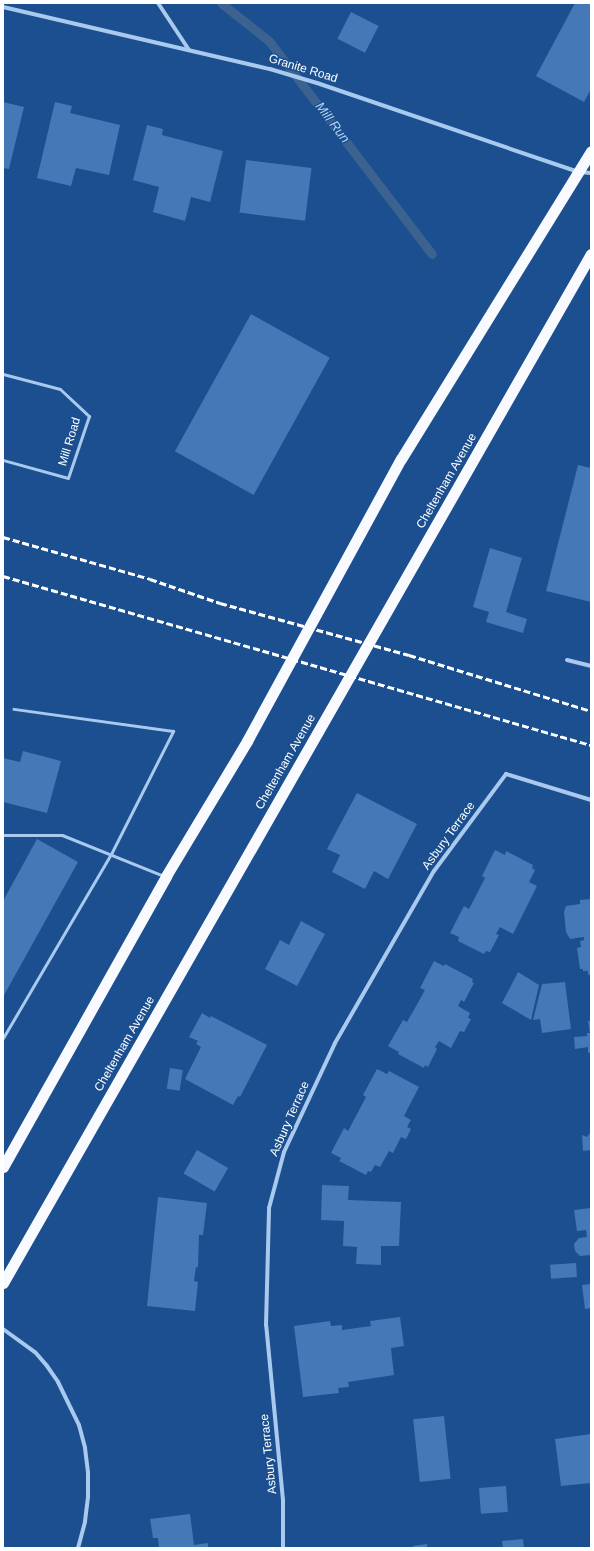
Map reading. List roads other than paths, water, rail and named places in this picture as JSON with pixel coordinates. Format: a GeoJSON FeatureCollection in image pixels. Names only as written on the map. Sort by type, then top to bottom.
{"type":"FeatureCollection","features":[{"type":"Feature","properties":{"kind":"highway"},"geometry":{"type":"LineString","coordinates":[[3,1167],[166,876],[247,741],[401,459],[591,151]]}},
{"type":"Feature","properties":{"kind":"highway","name":"Cheltenham Avenue"},"geometry":{"type":"LineString","coordinates":[[3,1283],[591,254]]}},
{"type":"Feature","properties":{"kind":"street"},"geometry":{"type":"LineString","coordinates":[[158,3],[189,50]]}},
{"type":"Feature","properties":{"kind":"street","name":"Granite Road"},"geometry":{"type":"LineString","coordinates":[[3,7],[270,69],[317,83],[579,172],[591,173]]}},
{"type":"Feature","properties":{"kind":"street"},"geometry":{"type":"LineString","coordinates":[[567,660],[591,666]]}},
{"type":"Feature","properties":{"kind":"street","name":"Asbury Terrace"},"geometry":{"type":"LineString","coordinates":[[283,1548],[283,1500],[266,1325],[269,1208],[284,1152],[335,1044],[434,871],[506,774],[591,800]]}},
{"type":"Feature","properties":{"kind":"street"},"geometry":{"type":"LineString","coordinates":[[3,1329],[35,1352],[47,1366],[58,1382],[79,1425],[85,1448],[88,1472],[88,1497],[85,1522],[78,1548]]}},
{"type":"Feature","properties":{"kind":"lane","name":"Mill Road"},"geometry":{"type":"LineString","coordinates":[[3,374],[60,389],[89,416],[68,478],[3,460]]}},
{"type":"Feature","properties":{"kind":"lane"},"geometry":{"type":"LineString","coordinates":[[3,1038],[111,854],[173,731],[14,709]]}},
{"type":"Feature","properties":{"kind":"lane"},"geometry":{"type":"LineString","coordinates":[[3,834],[62,835],[166,876]]}},
{"type":"Feature","properties":{"kind":"waterway","name":"Mill Run"},"geometry":{"type":"LineString","coordinates":[[221,3],[269,41],[432,254]]}},
{"type":"Feature","properties":{"kind":"railway"},"geometry":{"type":"LineString","coordinates":[[3,537],[150,579],[220,603],[409,655],[591,711]]}},
{"type":"Feature","properties":{"kind":"railway"},"geometry":{"type":"LineString","coordinates":[[3,576],[591,745]]}}]}
